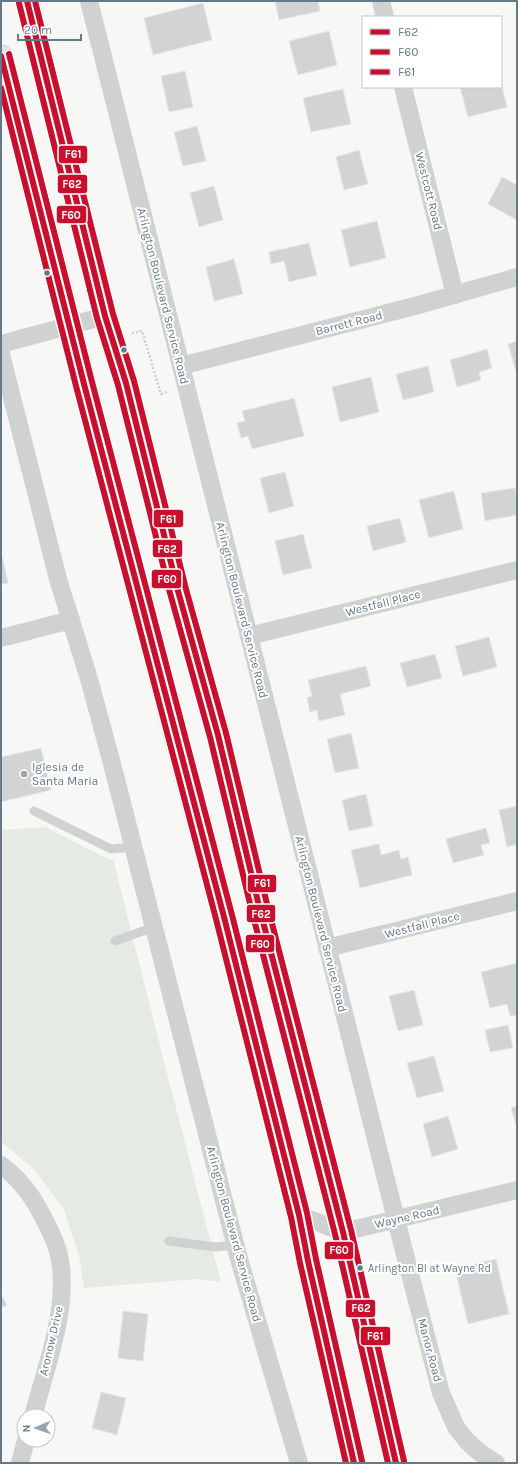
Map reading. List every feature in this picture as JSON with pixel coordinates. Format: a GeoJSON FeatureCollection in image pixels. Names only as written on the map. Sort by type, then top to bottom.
{"type":"FeatureCollection","features":[{"type":"Feature","properties":{"kind":"highway"},"geometry":{"type":"LineString","coordinates":[[27,1],[105,316],[126,383],[178,591],[218,735],[257,898],[343,1232],[396,1463]]}},
{"type":"Feature","properties":{"kind":"highway"},"geometry":{"type":"LineString","coordinates":[[1,56],[86,391],[224,917],[299,1215],[309,1268],[354,1463]]}},
{"type":"Feature","properties":{"kind":"street","name":"Arlington Boulevard Service Road"},"geometry":{"type":"LineString","coordinates":[[88,1],[396,1219]]}},
{"type":"Feature","properties":{"kind":"street"},"geometry":{"type":"LineString","coordinates":[[382,1],[386,16]]}},
{"type":"Feature","properties":{"kind":"street","name":"Westcott Road"},"geometry":{"type":"LineString","coordinates":[[403,88],[455,295]]}},
{"type":"Feature","properties":{"kind":"street","name":"Barrett Road"},"geometry":{"type":"LineString","coordinates":[[181,366],[455,295],[517,277]]}},
{"type":"Feature","properties":{"kind":"street"},"geometry":{"type":"LineString","coordinates":[[1,344],[105,316]]}},
{"type":"Feature","properties":{"kind":"street","name":"Arlington Boulevard Service Road"},"geometry":{"type":"LineString","coordinates":[[1,354],[58,579],[91,686],[134,848],[236,1246],[299,1463]]}},
{"type":"Feature","properties":{"kind":"street","name":"Westfall Place"},"geometry":{"type":"LineString","coordinates":[[249,636],[517,570]]}},
{"type":"Feature","properties":{"kind":"street"},"geometry":{"type":"LineString","coordinates":[[1,638],[71,620]]}},
{"type":"Feature","properties":{"kind":"street","name":"Westfall Place"},"geometry":{"type":"LineString","coordinates":[[327,948],[517,901]]}},
{"type":"Feature","properties":{"kind":"street","name":"Aronow Drive"},"geometry":{"type":"LineString","coordinates":[[1,1165],[24,1186],[38,1206],[59,1255],[61,1297],[56,1330],[35,1408]]}},
{"type":"Feature","properties":{"kind":"street","name":"Wayne Road"},"geometry":{"type":"LineString","coordinates":[[343,1232],[517,1190]]}},
{"type":"Feature","properties":{"kind":"street"},"geometry":{"type":"LineString","coordinates":[[299,1215],[343,1232]]}},
{"type":"Feature","properties":{"kind":"street","name":"Manor Road"},"geometry":{"type":"LineString","coordinates":[[396,1219],[442,1393],[456,1427],[467,1441],[479,1452],[496,1463]]}},
{"type":"Feature","properties":{"kind":"street"},"geometry":{"type":"LineString","coordinates":[[20,1463],[24,1448]]}},
{"type":"Feature","properties":{"kind":"lane"},"geometry":{"type":"LineString","coordinates":[[34,810],[111,849],[134,848]]}},
{"type":"Feature","properties":{"kind":"lane"},"geometry":{"type":"LineString","coordinates":[[115,941],[154,927]]}},
{"type":"Feature","properties":{"kind":"lane"},"geometry":{"type":"LineString","coordinates":[[169,1242],[215,1247],[236,1246]]}},
{"type":"Feature","properties":{"kind":"path"},"geometry":{"type":"LineString","coordinates":[[128,334],[142,331],[161,394],[186,387]]}},
{"type":"Feature","properties":{"kind":"shaded area"},"geometry":{"type":"Polygon","coordinates":[[[45,827],[110,860],[113,859],[221,1282],[198,1279],[84,1288],[79,1256],[64,1210],[35,1170],[1,1142],[1,830],[45,827]]]}},
{"type":"Feature","properties":{"kind":"building"},"geometry":{"type":"Polygon","coordinates":[[[275,1],[318,1],[320,11],[279,20],[275,1]]]}},
{"type":"Feature","properties":{"kind":"building"},"geometry":{"type":"Polygon","coordinates":[[[203,3],[212,40],[153,55],[144,18],[203,3]]]}},
{"type":"Feature","properties":{"kind":"building"},"geometry":{"type":"Polygon","coordinates":[[[329,31],[337,65],[298,75],[289,41],[329,31]]]}},
{"type":"Feature","properties":{"kind":"building"},"geometry":{"type":"Polygon","coordinates":[[[185,71],[193,107],[169,112],[161,76],[185,71]]]}},
{"type":"Feature","properties":{"kind":"building"},"geometry":{"type":"Polygon","coordinates":[[[502,86],[507,107],[468,117],[460,88],[502,88],[502,86]]]}},
{"type":"Feature","properties":{"kind":"building"},"geometry":{"type":"Polygon","coordinates":[[[343,89],[351,124],[311,132],[303,98],[343,89]]]}},
{"type":"Feature","properties":{"kind":"building"},"geometry":{"type":"Polygon","coordinates":[[[197,126],[206,161],[183,166],[174,132],[197,126]]]}},
{"type":"Feature","properties":{"kind":"building"},"geometry":{"type":"Polygon","coordinates":[[[359,150],[368,184],[344,190],[336,157],[359,150]]]}},
{"type":"Feature","properties":{"kind":"building"},"geometry":{"type":"Polygon","coordinates":[[[502,177],[517,185],[517,220],[488,204],[502,177]]]}},
{"type":"Feature","properties":{"kind":"building"},"geometry":{"type":"Polygon","coordinates":[[[214,186],[223,220],[199,227],[190,193],[214,186]]]}},
{"type":"Feature","properties":{"kind":"building"},"geometry":{"type":"Polygon","coordinates":[[[377,221],[386,258],[350,267],[341,230],[377,221]]]}},
{"type":"Feature","properties":{"kind":"building"},"geometry":{"type":"Polygon","coordinates":[[[309,243],[317,275],[289,282],[284,261],[271,264],[269,252],[309,243]]]}},
{"type":"Feature","properties":{"kind":"building"},"geometry":{"type":"Polygon","coordinates":[[[234,259],[243,294],[214,301],[206,267],[234,259]]]}},
{"type":"Feature","properties":{"kind":"building"},"geometry":{"type":"Polygon","coordinates":[[[517,341],[517,375],[508,344],[517,341]]]}},
{"type":"Feature","properties":{"kind":"building"},"geometry":{"type":"Polygon","coordinates":[[[487,349],[492,368],[479,372],[481,380],[457,387],[450,360],[487,349]]]}},
{"type":"Feature","properties":{"kind":"building"},"geometry":{"type":"Polygon","coordinates":[[[428,366],[434,392],[403,400],[396,374],[428,366]]]}},
{"type":"Feature","properties":{"kind":"building"},"geometry":{"type":"Polygon","coordinates":[[[371,377],[379,412],[340,422],[332,387],[371,377]]]}},
{"type":"Feature","properties":{"kind":"building"},"geometry":{"type":"Polygon","coordinates":[[[294,398],[304,436],[252,449],[248,436],[241,438],[237,423],[245,421],[242,411],[294,398]]]}},
{"type":"Feature","properties":{"kind":"building"},"geometry":{"type":"Polygon","coordinates":[[[285,472],[294,506],[269,513],[260,478],[285,472]]]}},
{"type":"Feature","properties":{"kind":"building"},"geometry":{"type":"Polygon","coordinates":[[[515,488],[517,515],[485,521],[481,493],[515,488]]]}},
{"type":"Feature","properties":{"kind":"building"},"geometry":{"type":"Polygon","coordinates":[[[454,491],[463,529],[429,538],[419,500],[454,491]]]}},
{"type":"Feature","properties":{"kind":"building"},"geometry":{"type":"Polygon","coordinates":[[[400,518],[406,542],[373,551],[367,526],[400,518]]]}},
{"type":"Feature","properties":{"kind":"building"},"geometry":{"type":"Polygon","coordinates":[[[303,534],[312,568],[283,575],[275,541],[303,534]]]}},
{"type":"Feature","properties":{"kind":"building"},"geometry":{"type":"Polygon","coordinates":[[[2,555],[8,583],[1,584],[1,556],[2,555]]]}},
{"type":"Feature","properties":{"kind":"building"},"geometry":{"type":"Polygon","coordinates":[[[489,637],[497,667],[463,676],[455,646],[489,637]]]}},
{"type":"Feature","properties":{"kind":"building"},"geometry":{"type":"Polygon","coordinates":[[[435,654],[442,678],[407,687],[400,663],[435,654]]]}},
{"type":"Feature","properties":{"kind":"building"},"geometry":{"type":"Polygon","coordinates":[[[366,666],[371,686],[340,694],[345,715],[319,721],[317,710],[310,712],[307,698],[312,696],[308,680],[366,666]]]}},
{"type":"Feature","properties":{"kind":"building"},"geometry":{"type":"Polygon","coordinates":[[[351,733],[359,768],[335,773],[327,739],[351,733]]]}},
{"type":"Feature","properties":{"kind":"building","name":"Iglesia de Santa Maria"},"geometry":{"type":"Polygon","coordinates":[[[41,748],[51,790],[1,802],[1,757],[41,748]]]}},
{"type":"Feature","properties":{"kind":"building"},"geometry":{"type":"Polygon","coordinates":[[[366,794],[373,826],[349,831],[342,800],[366,794]]]}},
{"type":"Feature","properties":{"kind":"building"},"geometry":{"type":"Polygon","coordinates":[[[517,806],[517,844],[507,847],[499,810],[517,806]]]}},
{"type":"Feature","properties":{"kind":"building"},"geometry":{"type":"Polygon","coordinates":[[[486,828],[490,843],[481,845],[484,855],[453,863],[446,839],[486,828]]]}},
{"type":"Feature","properties":{"kind":"building"},"geometry":{"type":"Polygon","coordinates":[[[379,844],[381,855],[399,850],[401,859],[408,857],[412,875],[360,888],[351,850],[379,844]]]}},
{"type":"Feature","properties":{"kind":"building"},"geometry":{"type":"Polygon","coordinates":[[[517,963],[517,1015],[510,1016],[507,1004],[490,1008],[481,972],[517,963]]]}},
{"type":"Feature","properties":{"kind":"building"},"geometry":{"type":"Polygon","coordinates":[[[414,990],[423,1025],[398,1031],[389,996],[414,990]]]}},
{"type":"Feature","properties":{"kind":"building"},"geometry":{"type":"Polygon","coordinates":[[[508,1025],[513,1048],[490,1052],[485,1030],[508,1025]]]}},
{"type":"Feature","properties":{"kind":"building"},"geometry":{"type":"Polygon","coordinates":[[[434,1056],[444,1091],[417,1098],[407,1063],[434,1056]]]}},
{"type":"Feature","properties":{"kind":"building"},"geometry":{"type":"Polygon","coordinates":[[[517,1106],[517,1128],[511,1108],[517,1106]]]}},
{"type":"Feature","properties":{"kind":"building"},"geometry":{"type":"Polygon","coordinates":[[[448,1116],[458,1149],[432,1157],[423,1124],[448,1116]]]}},
{"type":"Feature","properties":{"kind":"building"},"geometry":{"type":"Polygon","coordinates":[[[496,1259],[509,1314],[468,1324],[455,1269],[496,1259]]]}},
{"type":"Feature","properties":{"kind":"building"},"geometry":{"type":"Polygon","coordinates":[[[1,1294],[7,1305],[1,1308],[1,1294]]]}},
{"type":"Feature","properties":{"kind":"building"},"geometry":{"type":"Polygon","coordinates":[[[123,1311],[148,1314],[143,1361],[118,1358],[123,1311]]]}},
{"type":"Feature","properties":{"kind":"building"},"geometry":{"type":"Polygon","coordinates":[[[101,1392],[126,1398],[117,1435],[92,1428],[101,1392]]]}},
{"type":"Feature","properties":{"kind":"transit line","name":"F62"},"geometry":{"type":"LineString","coordinates":[[27,1],[105,316],[126,383],[178,591],[218,735],[259,906],[343,1232],[396,1463]]}},
{"type":"Feature","properties":{"kind":"transit line","name":"F61"},"geometry":{"type":"LineString","coordinates":[[35,1],[113,314],[134,381],[186,589],[226,733],[267,904],[351,1230],[404,1461]]}},
{"type":"Feature","properties":{"kind":"transit line","name":"F60"},"geometry":{"type":"LineString","coordinates":[[19,3],[97,318],[118,385],[170,593],[210,737],[251,908],[335,1234],[388,1463]]}},
{"type":"Feature","properties":{"kind":"transit line","name":"F61"},"geometry":{"type":"LineString","coordinates":[[9,54],[92,382],[232,915],[307,1213],[362,1461]]}},
{"type":"Feature","properties":{"kind":"transit line","name":"F62"},"geometry":{"type":"LineString","coordinates":[[1,56],[84,384],[224,917],[299,1215],[354,1463]]}},
{"type":"Feature","properties":{"kind":"transit line","name":"F60"},"geometry":{"type":"LineString","coordinates":[[1,88],[76,386],[216,919],[291,1217],[300,1263],[346,1463]]}},
{"type":"Feature","properties":{"kind":"place","name":"Iglesia de Santa Maria"},"geometry":{"type":"Point","coordinates":[24,774]}},
{"type":"Feature","properties":{"kind":"place","name":"Arlington Bl at Wayne Rd"},"geometry":{"type":"Point","coordinates":[360,1268]}}]}
